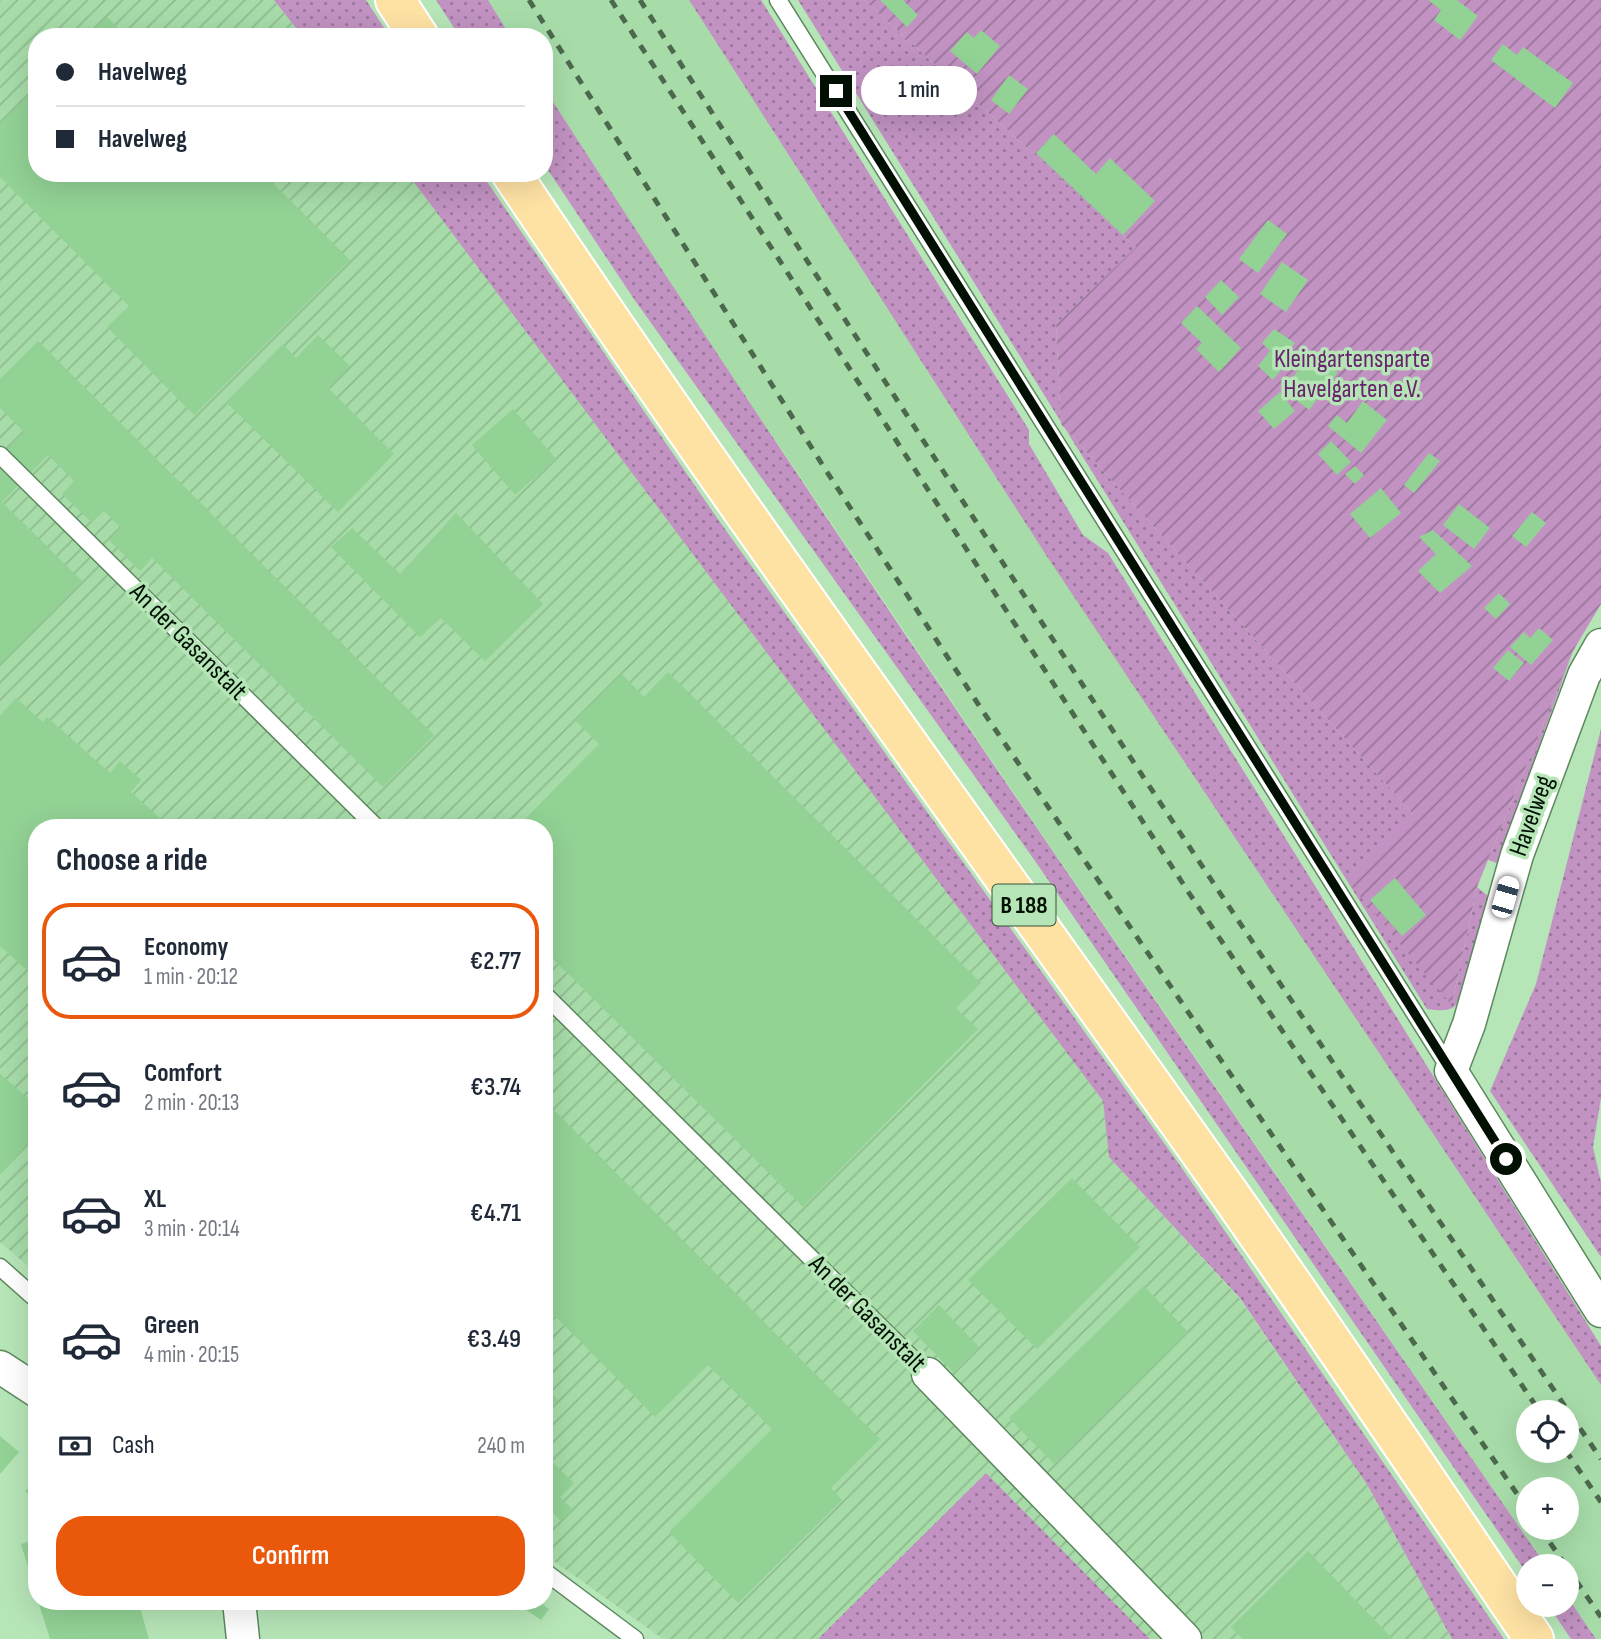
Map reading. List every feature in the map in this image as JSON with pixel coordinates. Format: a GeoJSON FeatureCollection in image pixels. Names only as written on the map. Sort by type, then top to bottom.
{"type":"FeatureCollection","features":[{"type":"Feature","properties":{"kind":"main road"},"geometry":{"type":"LineString","coordinates":[[395,0],[413,28]]}},
{"type":"Feature","properties":{"kind":"main road","name":"B 188"},"geometry":{"type":"LineString","coordinates":[[517,182],[615,328],[799,591],[1218,1177],[1534,1639]]}},
{"type":"Feature","properties":{"kind":"street","name":"Havelweg"},"geometry":{"type":"LineString","coordinates":[[1451,1071],[1469,1024],[1517,855],[1584,675],[1601,645]]}},
{"type":"Feature","properties":{"kind":"street"},"geometry":{"type":"LineString","coordinates":[[1451,1071],[1601,1311]]}},
{"type":"Feature","properties":{"kind":"street"},"geometry":{"type":"LineString","coordinates":[[0,1367],[28,1385]]}},
{"type":"Feature","properties":{"kind":"street","name":"An der Gasanstalt"},"geometry":{"type":"LineString","coordinates":[[928,1374],[1185,1639]]}},
{"type":"Feature","properties":{"kind":"street"},"geometry":{"type":"LineString","coordinates":[[240,1610],[243,1639]]}},
{"type":"Feature","properties":{"kind":"lane"},"geometry":{"type":"LineString","coordinates":[[778,0],[1451,1071]]}},
{"type":"Feature","properties":{"kind":"lane","name":"An der Gasanstalt"},"geometry":{"type":"LineString","coordinates":[[0,455],[368,819]]}},
{"type":"Feature","properties":{"kind":"lane","name":"An der Gasanstalt"},"geometry":{"type":"LineString","coordinates":[[553,1003],[928,1374]]}},
{"type":"Feature","properties":{"kind":"lane"},"geometry":{"type":"LineString","coordinates":[[0,1267],[28,1292]]}},
{"type":"Feature","properties":{"kind":"lane"},"geometry":{"type":"LineString","coordinates":[[553,1579],[635,1639]]}},
{"type":"Feature","properties":{"kind":"shaded area"},"geometry":{"type":"Polygon","coordinates":[[[0,0],[274,0],[296,28],[28,28],[28,182],[414,182],[1103,1101],[1109,1157],[1239,1298],[1368,1486],[1452,1639],[1150,1639],[986,1473],[818,1639],[663,1639],[553,1560],[553,819],[28,819],[28,1266],[0,1242],[0,0]]]}},
{"type":"Feature","properties":{"kind":"shaded area"},"geometry":{"type":"Polygon","coordinates":[[[488,0],[689,0],[1046,555],[1601,1385],[1601,1639],[1596,1639],[1579,1614],[1579,1554],[1538,1554],[1528,1540],[1579,1540],[1579,1477],[1516,1477],[1516,1522],[1035,824],[660,269],[553,102],[553,28],[505,28],[488,0]]]}},
{"type":"Feature","properties":{"kind":"green space"},"geometry":{"type":"Polygon","coordinates":[[[274,0],[366,0],[384,28],[296,28],[274,0]]]}},
{"type":"Feature","properties":{"kind":"green space"},"geometry":{"type":"Polygon","coordinates":[[[436,0],[488,0],[505,28],[454,28],[436,0]]]}},
{"type":"Feature","properties":{"kind":"green space"},"geometry":{"type":"Polygon","coordinates":[[[689,0],[761,0],[1029,430],[1029,444],[1083,535],[1108,553],[1601,1346],[1601,1385],[1046,555],[689,0]]]}},
{"type":"Feature","properties":{"kind":"green space"},"geometry":{"type":"Polygon","coordinates":[[[798,0],[864,0],[1136,247],[1056,324],[1061,422],[798,0]]]}},
{"type":"Feature","properties":{"kind":"green space","name":"Kleingartensparte Havelgarten e.V."},"geometry":{"type":"Polygon","coordinates":[[[864,0],[1601,0],[1601,604],[1573,651],[1477,887],[1453,999],[1449,1002],[1348,882],[1413,814],[1061,424],[1056,324],[1136,247],[864,0]]]}},
{"type":"Feature","properties":{"kind":"green space"},"geometry":{"type":"Polygon","coordinates":[[[553,102],[913,647],[1516,1523],[1516,1540],[1528,1540],[1538,1554],[1516,1554],[1516,1558],[1033,858],[634,299],[553,178],[553,102]]]}},
{"type":"Feature","properties":{"kind":"green space"},"geometry":{"type":"Polygon","coordinates":[[[414,182],[487,182],[717,518],[1179,1164],[1504,1639],[1452,1639],[1368,1486],[1240,1298],[1109,1157],[1103,1101],[414,182]]]}},
{"type":"Feature","properties":{"kind":"green space"},"geometry":{"type":"Polygon","coordinates":[[[1065,429],[1413,814],[1453,999],[1477,887],[1488,896],[1469,973],[1454,1007],[1444,1010],[1427,1009],[1065,429]]]}},
{"type":"Feature","properties":{"kind":"green space"},"geometry":{"type":"Polygon","coordinates":[[[1573,651],[1497,863],[1488,860],[1573,651]]]}},
{"type":"Feature","properties":{"kind":"green space"},"geometry":{"type":"Polygon","coordinates":[[[1601,729],[1601,1098],[1593,1147],[1601,1182],[1601,1257],[1490,1091],[1536,984],[1601,729]]]}},
{"type":"Feature","properties":{"kind":"green space"},"geometry":{"type":"Polygon","coordinates":[[[986,1473],[1150,1639],[818,1639],[986,1473]]]}},
{"type":"Feature","properties":{"kind":"green space"},"geometry":{"type":"Polygon","coordinates":[[[1579,1614],[1596,1639],[1571,1639],[1556,1617],[1579,1617],[1579,1614]]]}},
{"type":"Feature","properties":{"kind":"building"},"geometry":{"type":"Polygon","coordinates":[[[880,0],[903,0],[918,15],[907,27],[880,0]]]}},
{"type":"Feature","properties":{"kind":"building"},"geometry":{"type":"Polygon","coordinates":[[[1428,0],[1457,0],[1478,16],[1460,40],[1434,20],[1441,10],[1428,0]]]}},
{"type":"Feature","properties":{"kind":"building"},"geometry":{"type":"Polygon","coordinates":[[[107,17],[118,28],[96,28],[107,17]]]}},
{"type":"Feature","properties":{"kind":"building"},"geometry":{"type":"Polygon","coordinates":[[[981,30],[1000,46],[977,74],[950,51],[967,32],[974,38],[981,30]]]}},
{"type":"Feature","properties":{"kind":"building"},"geometry":{"type":"Polygon","coordinates":[[[1503,44],[1517,55],[1523,47],[1573,83],[1555,108],[1491,60],[1503,44]]]}},
{"type":"Feature","properties":{"kind":"building"},"geometry":{"type":"Polygon","coordinates":[[[1009,75],[1028,89],[1009,114],[991,100],[1009,75]]]}},
{"type":"Feature","properties":{"kind":"building"},"geometry":{"type":"Polygon","coordinates":[[[28,96],[28,182],[272,182],[350,260],[194,415],[107,327],[129,306],[0,177],[0,124],[28,96]]]}},
{"type":"Feature","properties":{"kind":"building"},"geometry":{"type":"Polygon","coordinates":[[[1054,134],[1096,174],[1110,158],[1155,201],[1123,235],[1036,153],[1054,134]]]}},
{"type":"Feature","properties":{"kind":"building"},"geometry":{"type":"Polygon","coordinates":[[[1268,220],[1287,234],[1258,273],[1239,259],[1268,220]]]}},
{"type":"Feature","properties":{"kind":"building"},"geometry":{"type":"Polygon","coordinates":[[[1282,262],[1308,280],[1286,312],[1260,294],[1282,262]]]}},
{"type":"Feature","properties":{"kind":"building"},"geometry":{"type":"Polygon","coordinates":[[[1221,280],[1239,297],[1222,315],[1205,297],[1221,280]]]}},
{"type":"Feature","properties":{"kind":"building"},"geometry":{"type":"Polygon","coordinates":[[[1197,306],[1241,348],[1219,372],[1196,349],[1202,343],[1181,323],[1197,306]]]}},
{"type":"Feature","properties":{"kind":"building"},"geometry":{"type":"Polygon","coordinates":[[[1274,329],[1295,343],[1277,364],[1282,369],[1273,380],[1258,366],[1270,351],[1262,343],[1274,329]]]}},
{"type":"Feature","properties":{"kind":"building"},"geometry":{"type":"Polygon","coordinates":[[[318,335],[350,366],[328,388],[394,454],[338,512],[226,402],[283,344],[296,358],[318,335]]]}},
{"type":"Feature","properties":{"kind":"building"},"geometry":{"type":"Polygon","coordinates":[[[38,341],[434,735],[383,787],[152,558],[140,571],[109,540],[121,528],[103,510],[91,522],[62,494],[74,481],[48,455],[2,502],[82,581],[0,664],[0,456],[24,432],[0,408],[0,379],[38,341]]]}},
{"type":"Feature","properties":{"kind":"building"},"geometry":{"type":"Polygon","coordinates":[[[1312,352],[1338,372],[1309,410],[1283,390],[1312,352]]]}},
{"type":"Feature","properties":{"kind":"building"},"geometry":{"type":"Polygon","coordinates":[[[1280,392],[1295,411],[1274,429],[1258,411],[1280,392]]]}},
{"type":"Feature","properties":{"kind":"building"},"geometry":{"type":"Polygon","coordinates":[[[1363,401],[1387,420],[1361,453],[1328,426],[1337,415],[1347,423],[1363,401]]]}},
{"type":"Feature","properties":{"kind":"building"},"geometry":{"type":"Polygon","coordinates":[[[513,409],[556,459],[515,495],[472,445],[513,409]]]}},
{"type":"Feature","properties":{"kind":"building"},"geometry":{"type":"Polygon","coordinates":[[[1331,441],[1351,462],[1337,475],[1318,454],[1331,441]]]}},
{"type":"Feature","properties":{"kind":"building"},"geometry":{"type":"Polygon","coordinates":[[[1429,453],[1440,461],[1414,493],[1404,485],[1429,453]]]}},
{"type":"Feature","properties":{"kind":"building"},"geometry":{"type":"Polygon","coordinates":[[[1355,466],[1364,475],[1355,484],[1345,474],[1355,466]]]}},
{"type":"Feature","properties":{"kind":"building"},"geometry":{"type":"Polygon","coordinates":[[[1381,488],[1401,513],[1370,538],[1350,514],[1381,488]]]}},
{"type":"Feature","properties":{"kind":"building"},"geometry":{"type":"Polygon","coordinates":[[[1459,504],[1490,528],[1474,549],[1443,525],[1459,504]]]}},
{"type":"Feature","properties":{"kind":"building"},"geometry":{"type":"Polygon","coordinates":[[[1532,512],[1546,523],[1526,547],[1512,536],[1532,512]]]}},
{"type":"Feature","properties":{"kind":"building"},"geometry":{"type":"Polygon","coordinates":[[[456,513],[543,604],[485,661],[441,618],[420,637],[331,547],[352,528],[400,574],[456,513]]]}},
{"type":"Feature","properties":{"kind":"building"},"geometry":{"type":"Polygon","coordinates":[[[1433,530],[1472,566],[1440,593],[1418,571],[1436,554],[1419,537],[1433,530]]]}},
{"type":"Feature","properties":{"kind":"building"},"geometry":{"type":"Polygon","coordinates":[[[1499,593],[1510,604],[1496,619],[1484,608],[1499,593]]]}},
{"type":"Feature","properties":{"kind":"building"},"geometry":{"type":"Polygon","coordinates":[[[1539,628],[1553,640],[1531,665],[1510,647],[1524,632],[1530,638],[1539,628]]]}},
{"type":"Feature","properties":{"kind":"building"},"geometry":{"type":"Polygon","coordinates":[[[1508,650],[1524,663],[1509,681],[1493,668],[1508,650]]]}},
{"type":"Feature","properties":{"kind":"building"},"geometry":{"type":"Polygon","coordinates":[[[668,672],[981,983],[956,1008],[978,1029],[803,1207],[553,959],[553,819],[525,819],[599,744],[575,720],[622,674],[644,697],[668,672]]]}},
{"type":"Feature","properties":{"kind":"building"},"geometry":{"type":"Polygon","coordinates":[[[16,698],[43,722],[47,717],[110,773],[120,761],[141,780],[131,792],[161,819],[28,819],[28,971],[0,946],[0,716],[16,698]]]}},
{"type":"Feature","properties":{"kind":"building"},"geometry":{"type":"Polygon","coordinates":[[[1395,878],[1426,915],[1402,936],[1370,900],[1395,878]]]}},
{"type":"Feature","properties":{"kind":"building"},"geometry":{"type":"Polygon","coordinates":[[[0,1074],[28,1098],[28,1143],[0,1175],[0,1074]]]}},
{"type":"Feature","properties":{"kind":"building"},"geometry":{"type":"Polygon","coordinates":[[[553,1109],[880,1439],[831,1488],[842,1500],[738,1603],[669,1532],[772,1429],[708,1365],[655,1417],[553,1314],[553,1109]]]}},
{"type":"Feature","properties":{"kind":"building"},"geometry":{"type":"Polygon","coordinates":[[[1072,1178],[1140,1247],[1037,1349],[968,1280],[1072,1178]]]}},
{"type":"Feature","properties":{"kind":"building"},"geometry":{"type":"Polygon","coordinates":[[[1144,1286],[1188,1332],[1054,1464],[1009,1418],[1144,1286]]]}},
{"type":"Feature","properties":{"kind":"building"},"geometry":{"type":"Polygon","coordinates":[[[939,1305],[979,1347],[953,1372],[913,1331],[939,1305]]]}},
{"type":"Feature","properties":{"kind":"building"},"geometry":{"type":"Polygon","coordinates":[[[0,1436],[19,1452],[0,1474],[0,1436]]]}},
{"type":"Feature","properties":{"kind":"building"},"geometry":{"type":"Polygon","coordinates":[[[553,1463],[574,1483],[560,1497],[573,1510],[561,1521],[553,1513],[553,1463]]]}},
{"type":"Feature","properties":{"kind":"building"},"geometry":{"type":"Polygon","coordinates":[[[28,1542],[28,1567],[21,1544],[28,1542]]]}},
{"type":"Feature","properties":{"kind":"building"},"geometry":{"type":"Polygon","coordinates":[[[1308,1551],[1393,1639],[1243,1639],[1231,1627],[1308,1551]]]}},
{"type":"Feature","properties":{"kind":"building"},"geometry":{"type":"Polygon","coordinates":[[[41,1610],[141,1610],[149,1639],[50,1639],[41,1610]]]}},
{"type":"Feature","properties":{"kind":"building"},"geometry":{"type":"Polygon","coordinates":[[[526,1610],[548,1610],[541,1620],[526,1610]]]}},
{"type":"Feature","properties":{"kind":"railway"},"geometry":{"type":"LineString","coordinates":[[529,0],[547,28]]}},
{"type":"Feature","properties":{"kind":"railway"},"geometry":{"type":"LineString","coordinates":[[611,0],[1189,893],[1532,1400]]}},
{"type":"Feature","properties":{"kind":"railway"},"geometry":{"type":"LineString","coordinates":[[640,0],[1114,733],[1601,1459]]}},
{"type":"Feature","properties":{"kind":"railway"},"geometry":{"type":"LineString","coordinates":[[553,38],[827,472],[982,710],[1516,1492]]}},
{"type":"Feature","properties":{"kind":"railway"},"geometry":{"type":"LineString","coordinates":[[1574,1463],[1601,1502]]}},
{"type":"Feature","properties":{"kind":"railway"},"geometry":{"type":"LineString","coordinates":[[1548,1540],[1558,1554]]}},
{"type":"Feature","properties":{"kind":"railway"},"geometry":{"type":"LineString","coordinates":[[1579,1585],[1601,1617]]}},
{"type":"Feature","properties":{"kind":"route"},"geometry":{"type":"LineString","coordinates":[[836,91],[1506,1159]]}}]}
